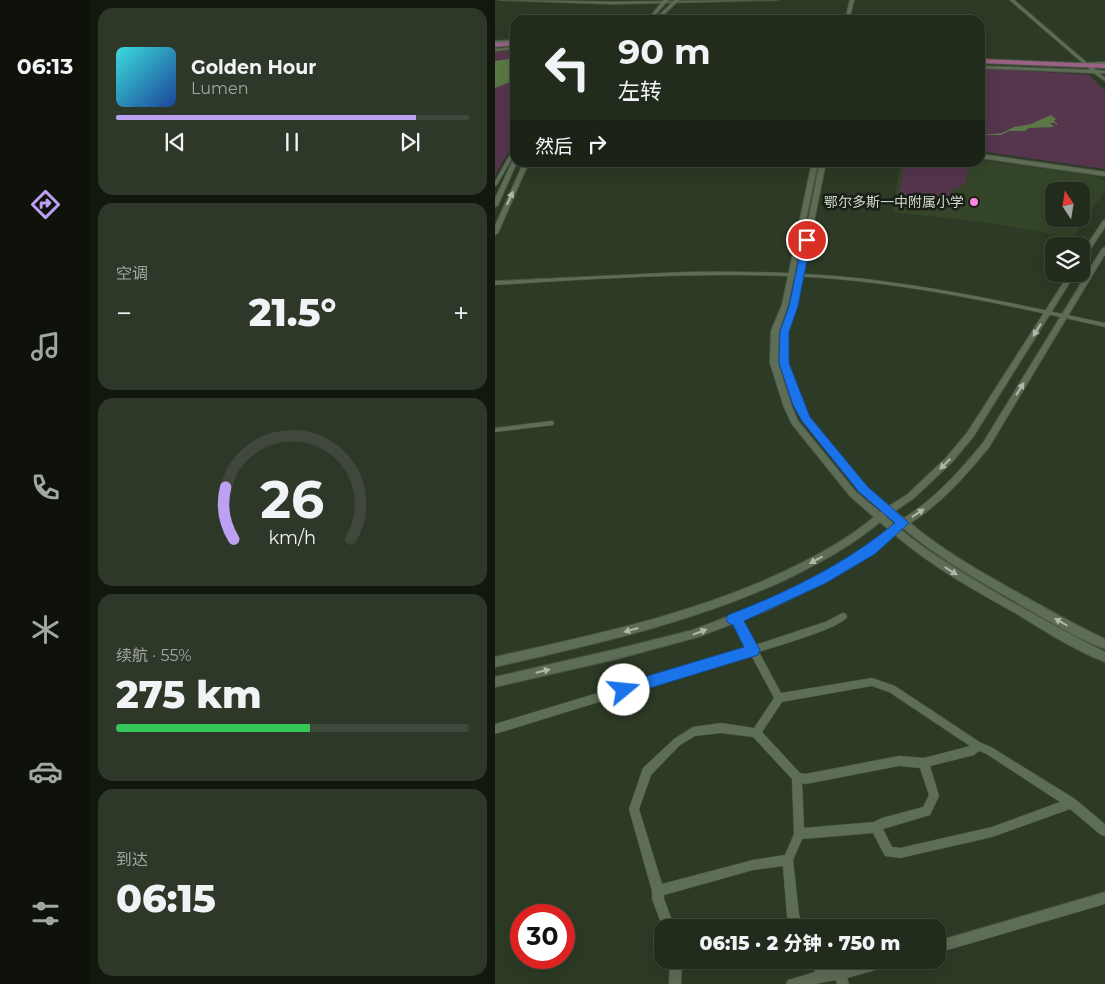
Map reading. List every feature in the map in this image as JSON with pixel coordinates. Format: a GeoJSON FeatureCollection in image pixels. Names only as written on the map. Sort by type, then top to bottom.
{"type":"FeatureCollection","features":[{"type":"Feature","properties":{"kind":"main road"},"geometry":{"type":"LineString","coordinates":[[501,0],[776,0]]}},
{"type":"Feature","properties":{"kind":"main road"},"geometry":{"type":"LineString","coordinates":[[614,0],[666,1]]}},
{"type":"Feature","properties":{"kind":"main road"},"geometry":{"type":"LineString","coordinates":[[676,1],[715,0]]}},
{"type":"Feature","properties":{"kind":"main road"},"geometry":{"type":"LineString","coordinates":[[495,46],[510,44]]}},
{"type":"Feature","properties":{"kind":"main road"},"geometry":{"type":"LineString","coordinates":[[985,60],[1099,67]]}},
{"type":"Feature","properties":{"kind":"main road"},"geometry":{"type":"LineString","coordinates":[[985,66],[1099,67]]}},
{"type":"Feature","properties":{"kind":"street"},"geometry":{"type":"LineString","coordinates":[[848,15],[852,0]]}},
{"type":"Feature","properties":{"kind":"street"},"geometry":{"type":"LineString","coordinates":[[853,15],[856,0]]}},
{"type":"Feature","properties":{"kind":"street"},"geometry":{"type":"LineString","coordinates":[[1012,0],[1099,67],[1105,80]]}},
{"type":"Feature","properties":{"kind":"street"},"geometry":{"type":"LineString","coordinates":[[1020,0],[1054,28]]}},
{"type":"Feature","properties":{"kind":"street"},"geometry":{"type":"LineString","coordinates":[[653,15],[666,1]]}},
{"type":"Feature","properties":{"kind":"street"},"geometry":{"type":"LineString","coordinates":[[662,15],[676,1]]}},
{"type":"Feature","properties":{"kind":"street"},"geometry":{"type":"LineString","coordinates":[[985,156],[1105,173]]}},
{"type":"Feature","properties":{"kind":"street"},"geometry":{"type":"LineString","coordinates":[[495,185],[510,158]]}},
{"type":"Feature","properties":{"kind":"street"},"geometry":{"type":"LineString","coordinates":[[495,205],[513,167]]}},
{"type":"Feature","properties":{"kind":"street"},"geometry":{"type":"LineString","coordinates":[[495,233],[525,167]]}},
{"type":"Feature","properties":{"kind":"street"},"geometry":{"type":"LineString","coordinates":[[814,167],[795,274],[794,306],[784,332],[784,363],[805,418],[863,489],[926,542],[983,578],[1071,628],[1105,644]]}},
{"type":"Feature","properties":{"kind":"street"},"geometry":{"type":"LineString","coordinates":[[822,167],[795,274],[775,331],[774,363],[788,407],[795,422],[853,494],[917,550],[975,586],[1066,638],[1105,657]]}},
{"type":"Feature","properties":{"kind":"street"},"geometry":{"type":"LineString","coordinates":[[1090,245],[1105,222]]}},
{"type":"Feature","properties":{"kind":"street"},"geometry":{"type":"LineString","coordinates":[[495,682],[694,634],[762,608],[822,579],[870,550],[894,529],[924,510],[965,470],[986,445],[1105,248]]}},
{"type":"Feature","properties":{"kind":"street"},"geometry":{"type":"LineString","coordinates":[[495,283],[673,274],[795,274],[921,287],[1105,325]]}},
{"type":"Feature","properties":{"kind":"street"},"geometry":{"type":"LineString","coordinates":[[495,662],[613,635],[688,614],[754,590],[813,562],[860,534],[879,517],[911,496],[949,460],[965,441],[1067,282]]}},
{"type":"Feature","properties":{"kind":"street"},"geometry":{"type":"LineString","coordinates":[[495,430],[551,422]]}},
{"type":"Feature","properties":{"kind":"street"},"geometry":{"type":"LineString","coordinates":[[495,729],[753,650],[829,625],[843,617]]}},
{"type":"Feature","properties":{"kind":"street"},"geometry":{"type":"LineString","coordinates":[[732,619],[737,621],[779,698]]}},
{"type":"Feature","properties":{"kind":"street"},"geometry":{"type":"LineString","coordinates":[[756,732],[779,698],[872,682],[892,689],[978,746],[988,750],[1071,803],[1105,831]]}},
{"type":"Feature","properties":{"kind":"street"},"geometry":{"type":"LineString","coordinates":[[666,919],[658,899],[658,891],[634,809],[647,772],[677,742],[693,732],[721,728],[756,732],[797,777],[805,779],[899,761],[924,764],[974,750],[978,746]]}},
{"type":"Feature","properties":{"kind":"street"},"geometry":{"type":"LineString","coordinates":[[799,834],[876,827],[882,823],[926,811],[934,796],[924,764]]}},
{"type":"Feature","properties":{"kind":"street"},"geometry":{"type":"LineString","coordinates":[[794,919],[788,860],[799,834],[797,777]]}},
{"type":"Feature","properties":{"kind":"street"},"geometry":{"type":"LineString","coordinates":[[876,827],[889,852],[900,853],[992,832],[1071,803]]}},
{"type":"Feature","properties":{"kind":"street"},"geometry":{"type":"LineString","coordinates":[[658,891],[753,864],[788,860]]}},
{"type":"Feature","properties":{"kind":"street"},"geometry":{"type":"LineString","coordinates":[[946,943],[1105,898]]}},
{"type":"Feature","properties":{"kind":"street"},"geometry":{"type":"LineString","coordinates":[[675,984],[676,969]]}},
{"type":"Feature","properties":{"kind":"street"},"geometry":{"type":"LineString","coordinates":[[820,969],[823,976]]}},
{"type":"Feature","properties":{"kind":"street"},"geometry":{"type":"LineString","coordinates":[[791,984],[823,976],[842,979],[867,969]]}},
{"type":"Feature","properties":{"kind":"shaded area"},"geometry":{"type":"Polygon","coordinates":[[[510,50],[510,150],[495,175],[495,52],[510,50]]]}},
{"type":"Feature","properties":{"kind":"shaded area"},"geometry":{"type":"Polygon","coordinates":[[[510,59],[510,82],[495,88],[495,61],[510,59]]]}},
{"type":"Feature","properties":{"kind":"shaded area"},"geometry":{"type":"Polygon","coordinates":[[[985,68],[1089,75],[1105,91],[1105,169],[985,152],[985,68]]]}},
{"type":"Feature","properties":{"kind":"shaded area"},"geometry":{"type":"Polygon","coordinates":[[[1051,115],[1058,124],[1050,123],[1054,127],[1009,131],[1001,135],[985,135],[1002,133],[1014,127],[1031,124],[1051,115]]]}},
{"type":"Feature","properties":{"kind":"shaded area","name":"鄂尔多斯一中附属小学"},"geometry":{"type":"Polygon","coordinates":[[[985,161],[1096,176],[1105,182],[1105,191],[1090,213],[1090,182],[1045,182],[1045,228],[1080,228],[1074,237],[989,223],[893,212],[899,167],[985,167],[985,161]]]}},
{"type":"Feature","properties":{"kind":"shaded area"},"geometry":{"type":"Polygon","coordinates":[[[903,167],[968,167],[967,181],[958,189],[952,188],[946,207],[908,204],[898,201],[903,167]]]}},
{"type":"Feature","properties":{"kind":"place","name":"鄂尔多斯一中附属小学"},"geometry":{"type":"Point","coordinates":[974,202]}},
{"type":"Feature","properties":{"kind":"route"},"geometry":{"type":"LineString","coordinates":[[624,690],[753,650],[737,621],[732,619],[762,608],[822,579],[870,550],[903,523],[863,489],[805,418],[784,363],[784,332],[794,306],[807,240]]}}]}
